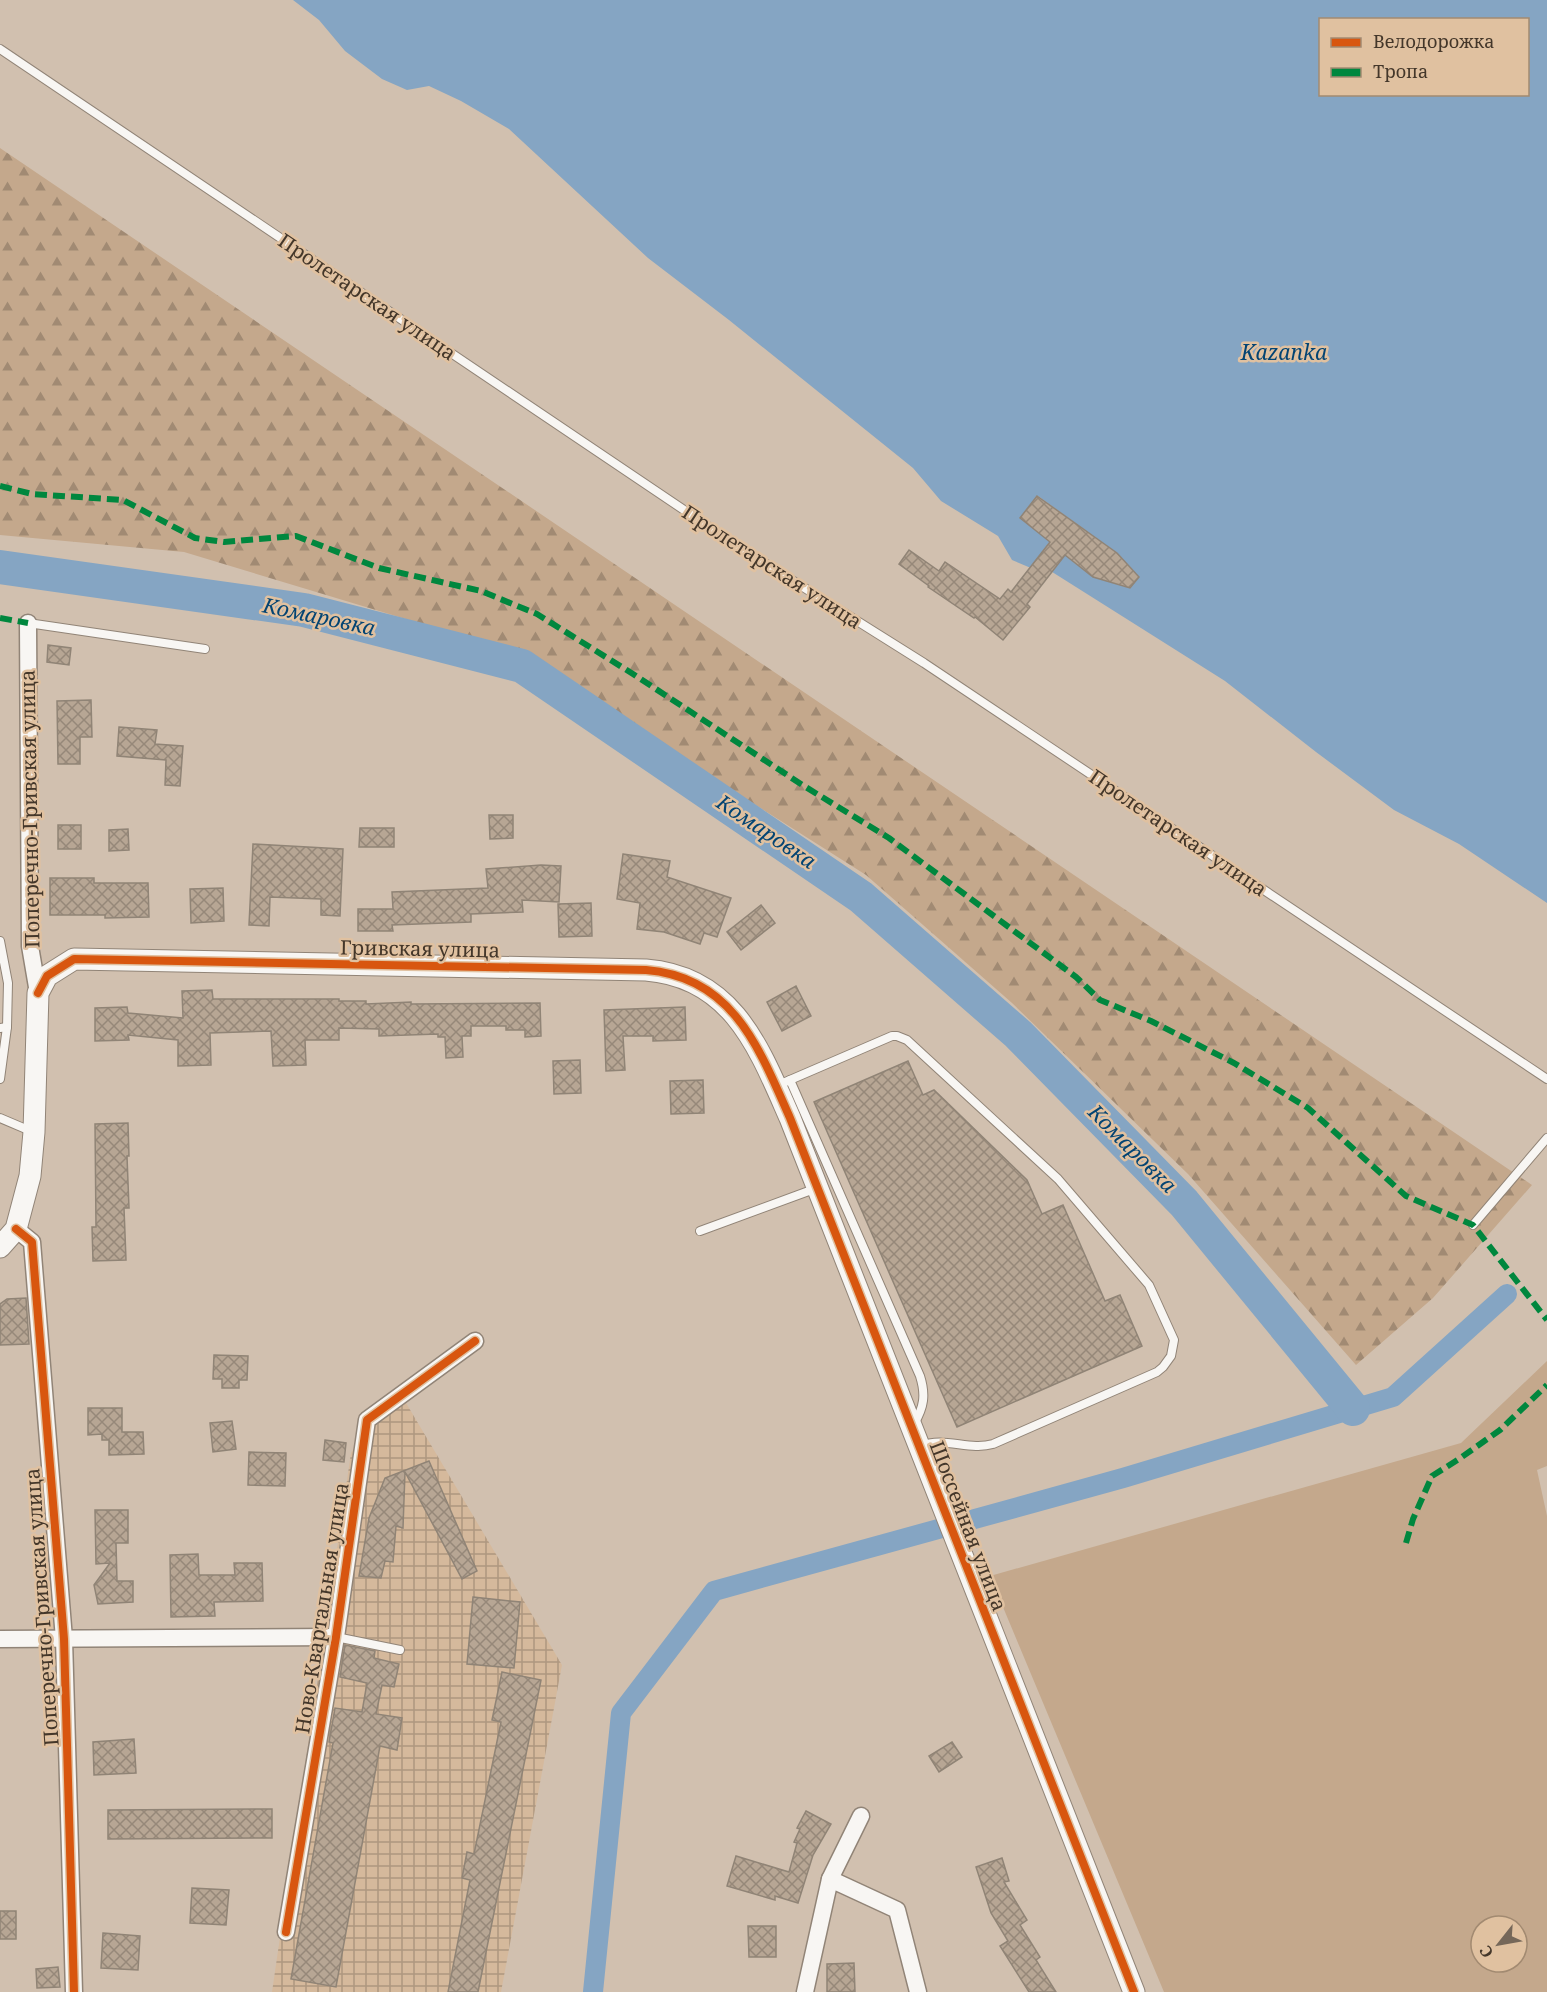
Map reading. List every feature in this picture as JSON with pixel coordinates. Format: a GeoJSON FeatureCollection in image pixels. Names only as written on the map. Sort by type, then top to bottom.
{"type":"FeatureCollection","features":[{"type":"Feature","properties":{"kind":"street","name":"Поперечно-Гривская улица"},"geometry":{"type":"LineString","coordinates":[[28,623],[30,946],[38,993],[34,1132],[30,1176],[16,1229],[32,1242],[64,1639],[74,1992]]}},
{"type":"Feature","properties":{"kind":"street","name":"Гривская улица"},"geometry":{"type":"LineString","coordinates":[[38,993],[47,976],[74,959],[659,971],[682,976],[698,983],[721,1000],[733,1012],[779,1080]]}},
{"type":"Feature","properties":{"kind":"street","name":"Шоссейная улица"},"geometry":{"type":"LineString","coordinates":[[779,1080],[817,1188],[1134,1992]]}},
{"type":"Feature","properties":{"kind":"street"},"geometry":{"type":"LineString","coordinates":[[0,1247],[16,1229]]}},
{"type":"Feature","properties":{"kind":"street","name":"Ново-Квартальная улица"},"geometry":{"type":"LineString","coordinates":[[286,1932],[336,1637],[367,1420],[475,1341]]}},
{"type":"Feature","properties":{"kind":"street"},"geometry":{"type":"LineString","coordinates":[[0,1640],[336,1637]]}},
{"type":"Feature","properties":{"kind":"street"},"geometry":{"type":"LineString","coordinates":[[805,1992],[830,1879],[861,1816]]}},
{"type":"Feature","properties":{"kind":"street"},"geometry":{"type":"LineString","coordinates":[[830,1879],[897,1910],[918,1992]]}},
{"type":"Feature","properties":{"kind":"lane","name":"Пролетарская улица"},"geometry":{"type":"LineString","coordinates":[[0,49],[733,543],[924,663],[1547,1080]]}},
{"type":"Feature","properties":{"kind":"lane"},"geometry":{"type":"LineString","coordinates":[[28,623],[205,649]]}},
{"type":"Feature","properties":{"kind":"lane"},"geometry":{"type":"LineString","coordinates":[[0,941],[8,983],[0,1079]]}},
{"type":"Feature","properties":{"kind":"lane"},"geometry":{"type":"LineString","coordinates":[[912,1427],[921,1412],[924,1399],[920,1376],[779,1080],[892,1036],[900,1036],[907,1040],[1058,1179],[1149,1285],[1174,1340],[1171,1356],[1163,1368],[993,1444],[981,1446],[937,1442],[920,1447]]}},
{"type":"Feature","properties":{"kind":"lane"},"geometry":{"type":"LineString","coordinates":[[0,1118],[34,1132]]}},
{"type":"Feature","properties":{"kind":"lane"},"geometry":{"type":"LineString","coordinates":[[1473,1226],[1547,1138]]}},
{"type":"Feature","properties":{"kind":"lane"},"geometry":{"type":"LineString","coordinates":[[700,1231],[817,1188]]}},
{"type":"Feature","properties":{"kind":"lane"},"geometry":{"type":"LineString","coordinates":[[336,1637],[400,1650]]}},
{"type":"Feature","properties":{"kind":"shaded area"},"geometry":{"type":"Polygon","coordinates":[[[406,1403],[562,1665],[501,1992],[272,1992],[351,1453],[370,1424],[406,1403]]]}},
{"type":"Feature","properties":{"kind":"green space"},"geometry":{"type":"Polygon","coordinates":[[[0,148],[1532,1185],[1433,1298],[1356,1365],[1188,1174],[1012,1003],[866,875],[515,652],[184,552],[0,535],[0,148]]]}},
{"type":"Feature","properties":{"kind":"green space"},"geometry":{"type":"Polygon","coordinates":[[[1547,1361],[1547,1466],[1537,1470],[1547,1516],[1547,1992],[1164,1992],[990,1576],[1461,1443],[1547,1361]]]}},
{"type":"Feature","properties":{"kind":"water","name":"Kazanka"},"geometry":{"type":"Polygon","coordinates":[[[293,0],[1547,0],[1547,903],[1459,844],[1394,810],[1225,681],[1049,570],[1038,571],[1012,560],[998,536],[941,501],[913,468],[648,258],[509,129],[461,101],[429,86],[407,90],[382,79],[345,51],[319,20],[293,0]],[[1038,496],[1021,518],[1139,577],[1117,553],[1038,496]]]}},
{"type":"Feature","properties":{"kind":"building"},"geometry":{"type":"Polygon","coordinates":[[[1037,496],[1117,553],[1139,577],[1130,588],[1093,577],[1065,555],[1027,604],[1030,607],[1003,640],[975,617],[928,587],[899,564],[909,550],[939,571],[945,562],[1000,599],[1008,589],[1011,592],[1050,542],[1020,518],[1037,496]]]}},
{"type":"Feature","properties":{"kind":"building"},"geometry":{"type":"Polygon","coordinates":[[[48,645],[71,648],[69,665],[47,662],[48,645]]]}},
{"type":"Feature","properties":{"kind":"building"},"geometry":{"type":"Polygon","coordinates":[[[91,700],[92,737],[80,737],[80,764],[58,764],[57,701],[91,700]]]}},
{"type":"Feature","properties":{"kind":"building"},"geometry":{"type":"Polygon","coordinates":[[[119,727],[157,730],[155,744],[183,746],[180,786],[165,785],[166,760],[117,756],[119,727]]]}},
{"type":"Feature","properties":{"kind":"building"},"geometry":{"type":"Polygon","coordinates":[[[489,815],[513,815],[513,838],[490,839],[489,815]]]}},
{"type":"Feature","properties":{"kind":"building"},"geometry":{"type":"Polygon","coordinates":[[[58,825],[81,825],[81,849],[58,849],[58,825]]]}},
{"type":"Feature","properties":{"kind":"building"},"geometry":{"type":"Polygon","coordinates":[[[360,828],[394,828],[394,847],[359,847],[360,828]]]}},
{"type":"Feature","properties":{"kind":"building"},"geometry":{"type":"Polygon","coordinates":[[[128,829],[129,850],[109,851],[109,830],[128,829]]]}},
{"type":"Feature","properties":{"kind":"building"},"geometry":{"type":"Polygon","coordinates":[[[253,844],[343,849],[340,916],[321,915],[321,899],[270,897],[269,926],[249,925],[253,844]]]}},
{"type":"Feature","properties":{"kind":"building"},"geometry":{"type":"Polygon","coordinates":[[[623,854],[670,861],[667,877],[731,898],[717,937],[704,933],[700,944],[664,932],[637,929],[640,903],[617,899],[623,854]]]}},
{"type":"Feature","properties":{"kind":"building"},"geometry":{"type":"Polygon","coordinates":[[[561,866],[559,902],[522,900],[523,912],[471,914],[471,922],[392,925],[393,931],[358,931],[358,909],[393,909],[392,892],[488,888],[486,869],[561,866]]]}},
{"type":"Feature","properties":{"kind":"building"},"geometry":{"type":"Polygon","coordinates":[[[50,878],[94,878],[94,883],[148,883],[149,917],[105,918],[105,915],[50,915],[50,878]]]}},
{"type":"Feature","properties":{"kind":"building"},"geometry":{"type":"Polygon","coordinates":[[[223,888],[224,921],[191,923],[190,889],[223,888]]]}},
{"type":"Feature","properties":{"kind":"building"},"geometry":{"type":"Polygon","coordinates":[[[591,903],[592,936],[559,937],[558,904],[591,903]]]}},
{"type":"Feature","properties":{"kind":"building"},"geometry":{"type":"Polygon","coordinates":[[[761,905],[775,923],[741,950],[727,932],[761,905]]]}},
{"type":"Feature","properties":{"kind":"building"},"geometry":{"type":"Polygon","coordinates":[[[796,986],[811,1016],[782,1031],[767,1002],[796,986]]]}},
{"type":"Feature","properties":{"kind":"building"},"geometry":{"type":"Polygon","coordinates":[[[212,990],[213,999],[339,999],[339,1001],[366,1001],[366,1004],[540,1003],[541,1036],[525,1037],[525,1030],[506,1030],[506,1026],[471,1026],[471,1036],[462,1036],[463,1057],[446,1058],[445,1037],[438,1037],[438,1034],[379,1036],[379,1029],[339,1028],[339,1040],[305,1040],[306,1065],[273,1066],[271,1031],[210,1033],[211,1065],[178,1066],[178,1040],[128,1035],[129,1040],[95,1041],[95,1008],[127,1007],[128,1013],[183,1018],[182,991],[212,990]]]}},
{"type":"Feature","properties":{"kind":"building"},"geometry":{"type":"Polygon","coordinates":[[[685,1007],[686,1040],[653,1041],[653,1036],[623,1036],[625,1070],[606,1071],[604,1010],[685,1007]]]}},
{"type":"Feature","properties":{"kind":"building"},"geometry":{"type":"Polygon","coordinates":[[[580,1060],[581,1093],[554,1094],[553,1061],[580,1060]]]}},
{"type":"Feature","properties":{"kind":"building"},"geometry":{"type":"Polygon","coordinates":[[[908,1061],[923,1095],[934,1090],[1027,1180],[1042,1214],[1063,1205],[1105,1301],[1120,1295],[1142,1346],[957,1427],[814,1102],[908,1061]]]}},
{"type":"Feature","properties":{"kind":"building"},"geometry":{"type":"Polygon","coordinates":[[[703,1080],[704,1113],[671,1114],[670,1081],[703,1080]]]}},
{"type":"Feature","properties":{"kind":"building"},"geometry":{"type":"Polygon","coordinates":[[[128,1123],[129,1208],[124,1208],[126,1260],[93,1261],[92,1227],[96,1227],[95,1124],[128,1123]]]}},
{"type":"Feature","properties":{"kind":"building"},"geometry":{"type":"Polygon","coordinates":[[[26,1298],[29,1344],[0,1345],[0,1304],[7,1299],[26,1298]]]}},
{"type":"Feature","properties":{"kind":"building"},"geometry":{"type":"Polygon","coordinates":[[[214,1355],[248,1356],[247,1380],[239,1380],[239,1388],[222,1388],[222,1379],[213,1379],[214,1355]]]}},
{"type":"Feature","properties":{"kind":"building"},"geometry":{"type":"Polygon","coordinates":[[[88,1408],[122,1408],[122,1432],[143,1432],[144,1454],[109,1455],[109,1440],[102,1440],[102,1434],[88,1435],[88,1408]]]}},
{"type":"Feature","properties":{"kind":"building"},"geometry":{"type":"Polygon","coordinates":[[[232,1421],[236,1449],[213,1452],[210,1423],[232,1421]]]}},
{"type":"Feature","properties":{"kind":"building"},"geometry":{"type":"Polygon","coordinates":[[[325,1440],[346,1443],[344,1462],[323,1460],[325,1440]]]}},
{"type":"Feature","properties":{"kind":"building"},"geometry":{"type":"Polygon","coordinates":[[[249,1452],[286,1453],[285,1486],[248,1485],[249,1452]]]}},
{"type":"Feature","properties":{"kind":"building"},"geometry":{"type":"Polygon","coordinates":[[[429,1461],[477,1571],[462,1579],[405,1472],[403,1528],[396,1526],[393,1562],[385,1561],[381,1578],[359,1576],[369,1518],[385,1478],[429,1461]]]}},
{"type":"Feature","properties":{"kind":"building"},"geometry":{"type":"Polygon","coordinates":[[[95,1510],[128,1510],[128,1543],[116,1543],[117,1581],[133,1581],[133,1602],[98,1604],[94,1585],[110,1563],[96,1564],[95,1510]]]}},
{"type":"Feature","properties":{"kind":"building"},"geometry":{"type":"Polygon","coordinates":[[[198,1554],[199,1575],[235,1575],[234,1563],[262,1563],[263,1601],[214,1602],[215,1616],[171,1617],[170,1555],[198,1554]]]}},
{"type":"Feature","properties":{"kind":"building"},"geometry":{"type":"Polygon","coordinates":[[[473,1597],[520,1602],[514,1668],[467,1664],[473,1597]]]}},
{"type":"Feature","properties":{"kind":"building"},"geometry":{"type":"Polygon","coordinates":[[[345,1645],[375,1651],[374,1658],[399,1664],[394,1687],[382,1685],[376,1714],[402,1718],[397,1750],[380,1746],[336,1987],[291,1979],[333,1743],[329,1742],[335,1708],[362,1712],[367,1683],[340,1677],[345,1645]]]}},
{"type":"Feature","properties":{"kind":"building"},"geometry":{"type":"Polygon","coordinates":[[[502,1672],[541,1680],[478,1992],[448,1992],[470,1880],[462,1878],[467,1852],[474,1854],[501,1722],[492,1720],[502,1672]]]}},
{"type":"Feature","properties":{"kind":"building"},"geometry":{"type":"Polygon","coordinates":[[[134,1739],[136,1773],[94,1775],[93,1742],[134,1739]]]}},
{"type":"Feature","properties":{"kind":"building"},"geometry":{"type":"Polygon","coordinates":[[[952,1742],[962,1757],[939,1772],[929,1756],[952,1742]]]}},
{"type":"Feature","properties":{"kind":"building"},"geometry":{"type":"Polygon","coordinates":[[[272,1809],[272,1838],[108,1839],[108,1810],[272,1809]]]}},
{"type":"Feature","properties":{"kind":"building"},"geometry":{"type":"Polygon","coordinates":[[[806,1811],[831,1824],[813,1855],[798,1903],[775,1896],[775,1900],[727,1886],[736,1856],[789,1872],[797,1843],[794,1842],[800,1829],[797,1828],[806,1811]]]}},
{"type":"Feature","properties":{"kind":"building"},"geometry":{"type":"Polygon","coordinates":[[[1002,1858],[1009,1881],[1004,1882],[1027,1920],[1020,1925],[1040,1957],[1036,1960],[1056,1992],[1029,1992],[1000,1946],[1008,1941],[991,1913],[976,1867],[1002,1858]]]}},
{"type":"Feature","properties":{"kind":"building"},"geometry":{"type":"Polygon","coordinates":[[[192,1888],[229,1890],[226,1925],[190,1923],[192,1888]]]}},
{"type":"Feature","properties":{"kind":"building"},"geometry":{"type":"Polygon","coordinates":[[[0,1911],[16,1911],[16,1939],[0,1939],[0,1911]]]}},
{"type":"Feature","properties":{"kind":"building"},"geometry":{"type":"Polygon","coordinates":[[[748,1926],[776,1926],[776,1957],[749,1957],[748,1926]]]}},
{"type":"Feature","properties":{"kind":"building"},"geometry":{"type":"Polygon","coordinates":[[[103,1933],[140,1936],[138,1970],[101,1968],[103,1933]]]}},
{"type":"Feature","properties":{"kind":"building"},"geometry":{"type":"Polygon","coordinates":[[[854,1963],[855,1992],[827,1992],[827,1964],[854,1963]]]}},
{"type":"Feature","properties":{"kind":"building"},"geometry":{"type":"Polygon","coordinates":[[[58,1967],[60,1987],[37,1988],[36,1969],[58,1967]]]}},
{"type":"Feature","properties":{"kind":"waterway","name":"Комаровка"},"geometry":{"type":"LineString","coordinates":[[0,567],[304,610],[522,666],[861,897],[1018,1034],[1184,1203],[1353,1409]]}},
{"type":"Feature","properties":{"kind":"waterway"},"geometry":{"type":"LineString","coordinates":[[593,1992],[621,1713],[714,1591],[1123,1478],[1393,1397],[1507,1294]]}},
{"type":"Feature","properties":{"kind":"marked path"},"geometry":{"type":"LineString","coordinates":[[0,486],[32,494],[123,500],[195,538],[224,542],[296,536],[379,568],[481,591],[537,614],[889,838],[1076,977],[1100,1000],[1151,1021],[1234,1063],[1308,1108],[1406,1196],[1473,1225],[1547,1320]]}},
{"type":"Feature","properties":{"kind":"marked path"},"geometry":{"type":"LineString","coordinates":[[0,618],[28,623]]}},
{"type":"Feature","properties":{"kind":"marked path"},"geometry":{"type":"LineString","coordinates":[[1406,1543],[1413,1519],[1432,1476],[1500,1430],[1547,1385]]}},
{"type":"Feature","properties":{"kind":"cycle path"},"geometry":{"type":"LineString","coordinates":[[38,993],[47,976],[74,959],[646,970],[676,975],[701,986],[722,1001],[754,1042],[790,1118],[1134,1992]]}},
{"type":"Feature","properties":{"kind":"cycle path"},"geometry":{"type":"LineString","coordinates":[[16,1229],[32,1242],[64,1639],[74,1992]]}},
{"type":"Feature","properties":{"kind":"cycle path"},"geometry":{"type":"LineString","coordinates":[[286,1932],[336,1637],[367,1420],[475,1341]]}}]}
